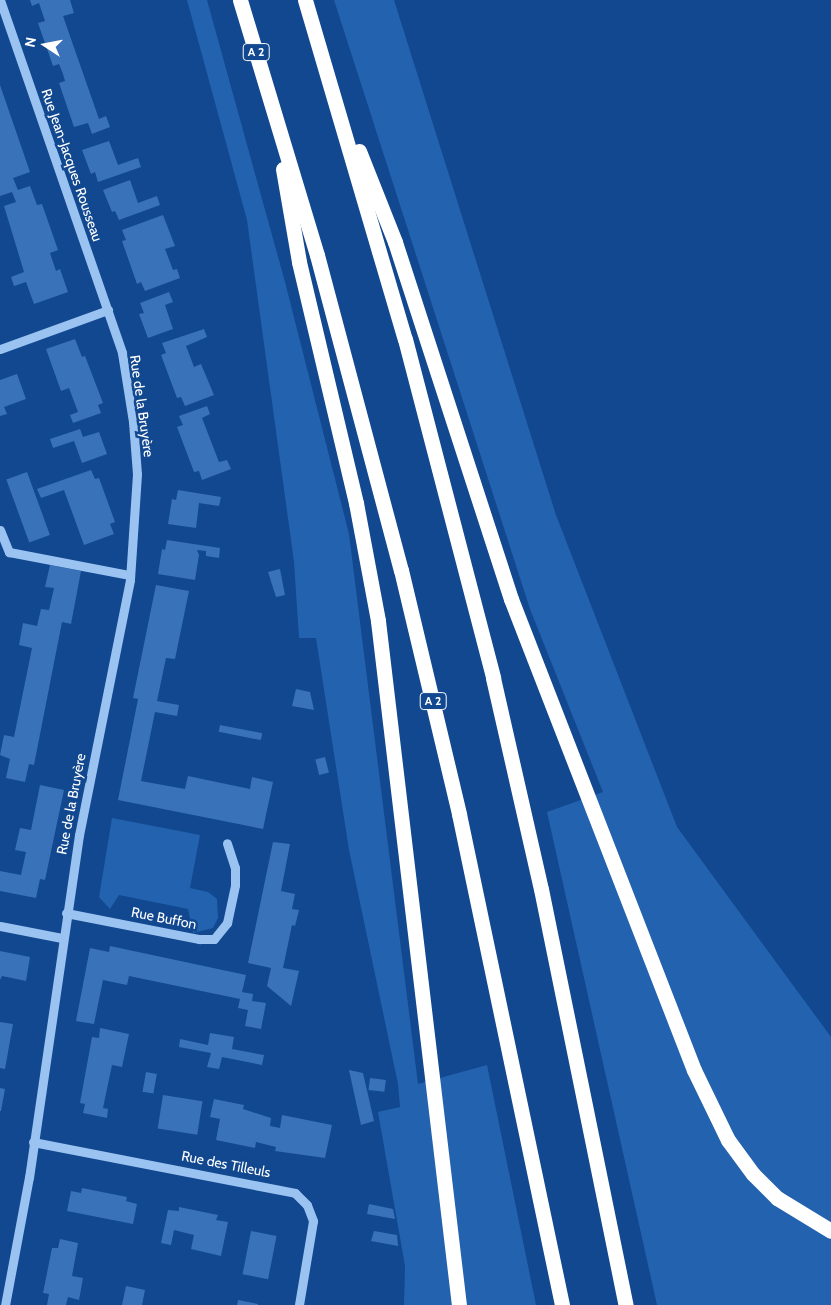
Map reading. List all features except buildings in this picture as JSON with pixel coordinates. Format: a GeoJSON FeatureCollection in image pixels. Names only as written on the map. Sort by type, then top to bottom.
{"type":"FeatureCollection","features":[{"type":"Feature","properties":{"kind":"highway","name":"A 2"},"geometry":{"type":"LineString","coordinates":[[240,0],[272,104],[363,424],[429,682],[496,979],[562,1305]]}},
{"type":"Feature","properties":{"kind":"highway"},"geometry":{"type":"LineString","coordinates":[[305,0],[415,377],[493,678],[613,1234],[626,1305]]}},
{"type":"Feature","properties":{"kind":"highway"},"geometry":{"type":"LineString","coordinates":[[332,88],[395,242],[511,599],[698,1078],[728,1140],[753,1174],[777,1198],[831,1231]]}},
{"type":"Feature","properties":{"kind":"highway"},"geometry":{"type":"LineString","coordinates":[[272,104],[294,239],[356,503],[378,621],[459,1305]]}},
{"type":"Feature","properties":{"kind":"highway"},"geometry":{"type":"LineString","coordinates":[[613,1234],[635,1305]]}},
{"type":"Feature","properties":{"kind":"street","name":"Rue Jean-Jacques Rousseau"},"geometry":{"type":"LineString","coordinates":[[0,0],[108,310]]}},
{"type":"Feature","properties":{"kind":"street"},"geometry":{"type":"LineString","coordinates":[[0,349],[108,310]]}},
{"type":"Feature","properties":{"kind":"street","name":"Rue de la Bruyère"},"geometry":{"type":"LineString","coordinates":[[4,1305],[34,1142],[66,913],[130,575],[136,517],[136,451],[122,353],[108,310]]}},
{"type":"Feature","properties":{"kind":"street"},"geometry":{"type":"LineString","coordinates":[[0,530],[9,552],[130,575]]}},
{"type":"Feature","properties":{"kind":"street","name":"Rue Buffon"},"geometry":{"type":"LineString","coordinates":[[66,913],[199,939],[214,938],[227,924],[235,885],[235,868],[227,843]]}},
{"type":"Feature","properties":{"kind":"street"},"geometry":{"type":"LineString","coordinates":[[0,926],[62,938]]}},
{"type":"Feature","properties":{"kind":"street","name":"Rue des Tilleuls"},"geometry":{"type":"LineString","coordinates":[[34,1142],[295,1193],[307,1205],[313,1221],[299,1305]]}},
{"type":"Feature","properties":{"kind":"shaded area"},"geometry":{"type":"Polygon","coordinates":[[[187,0],[207,0],[285,282],[349,534],[418,1084],[487,1065],[536,1305],[404,1305],[405,1266],[378,1112],[400,1107],[398,1084],[349,850],[316,638],[299,638],[294,562],[247,220],[187,0]]]}},
{"type":"Feature","properties":{"kind":"shaded area"},"geometry":{"type":"Polygon","coordinates":[[[334,0],[394,0],[556,515],[677,827],[831,1037],[831,1305],[657,1305],[547,812],[603,792],[530,609],[334,0]]]}},
{"type":"Feature","properties":{"kind":"shaded area"},"geometry":{"type":"Polygon","coordinates":[[[112,818],[200,835],[190,888],[208,892],[217,899],[218,918],[213,928],[193,933],[188,909],[119,895],[110,909],[99,897],[112,818]]]}}]}
